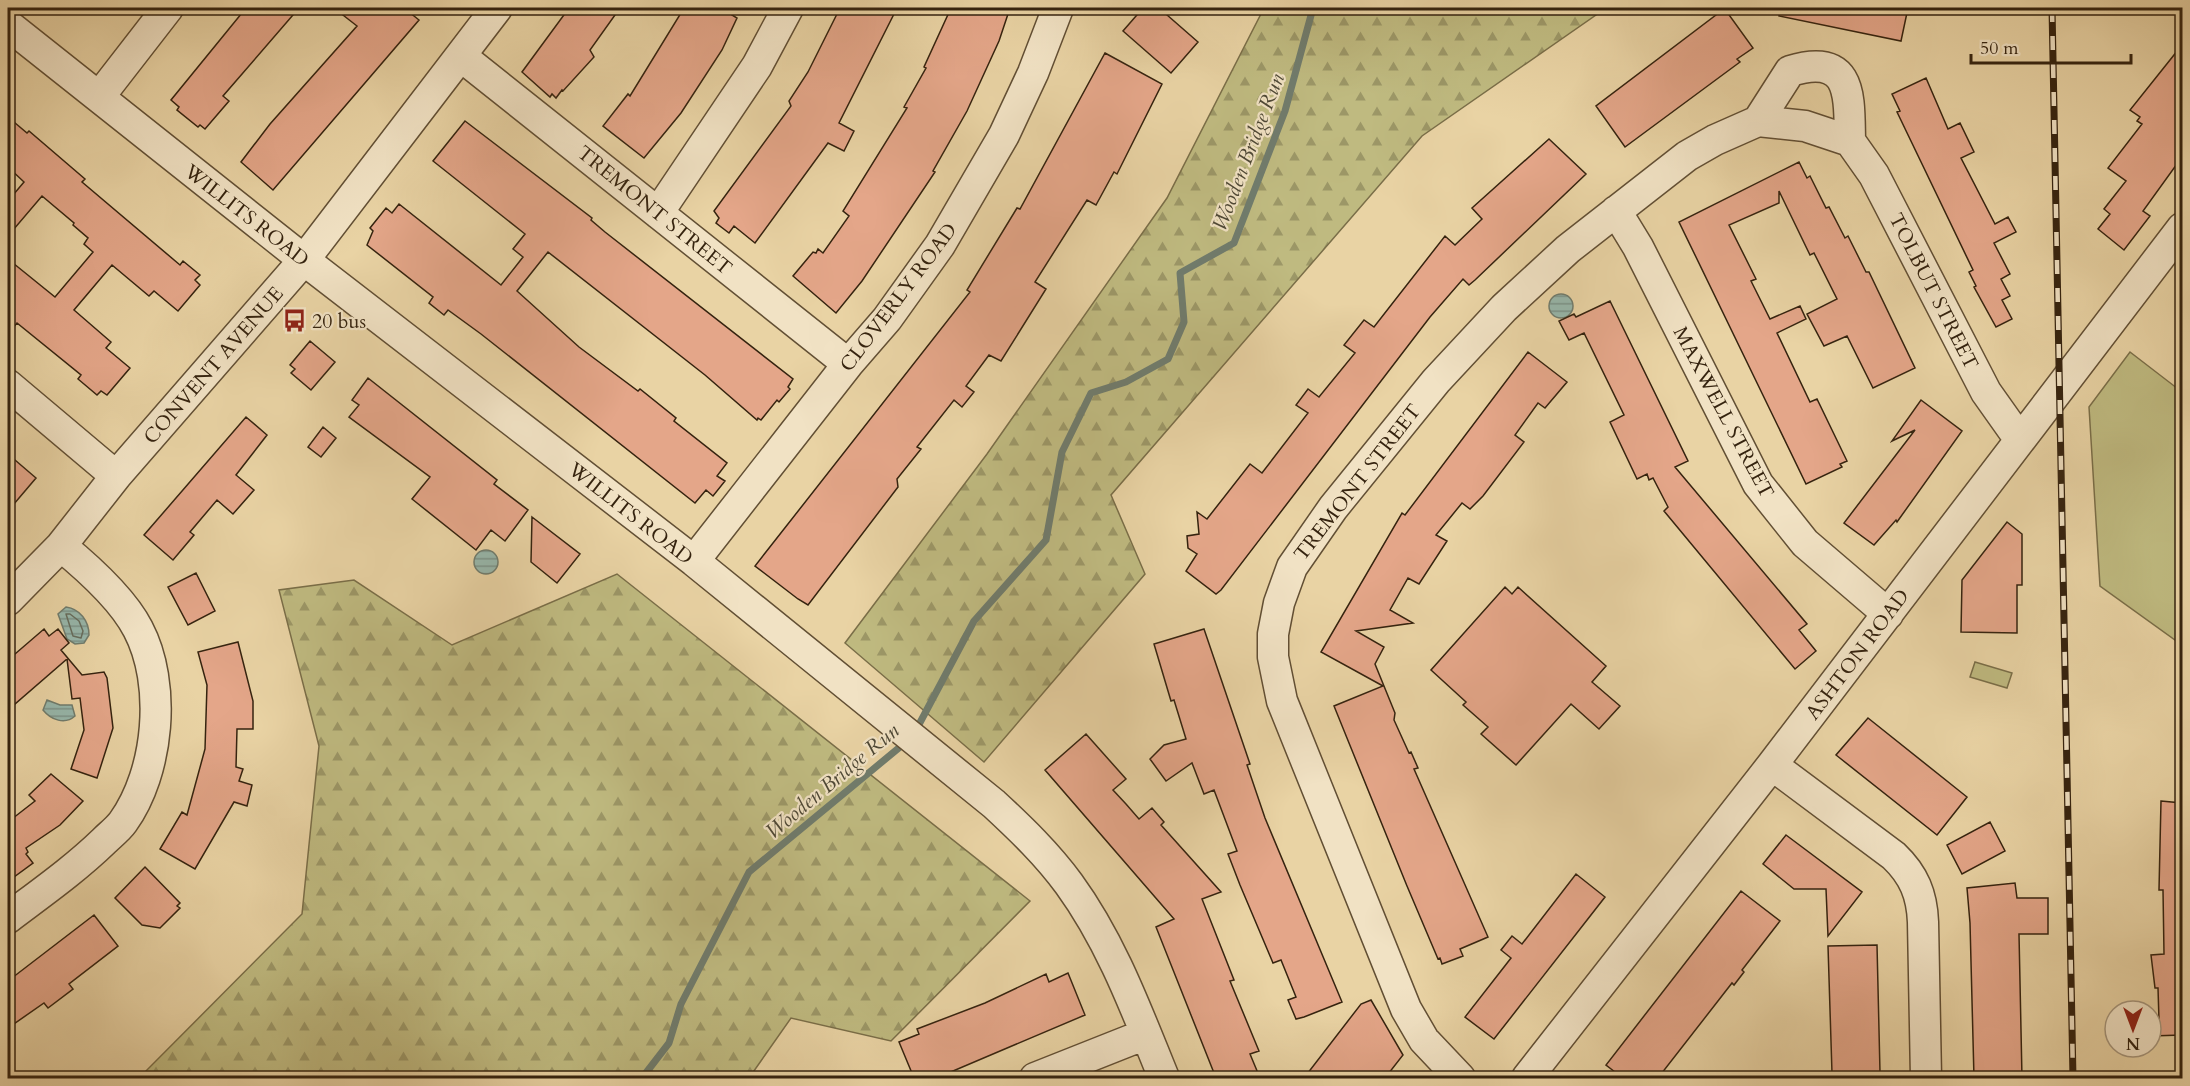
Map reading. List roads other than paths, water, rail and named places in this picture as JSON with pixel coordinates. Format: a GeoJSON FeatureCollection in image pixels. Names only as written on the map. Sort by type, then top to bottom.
{"type":"FeatureCollection","features":[{"type":"Feature","properties":{"kind":"street"},"geometry":{"type":"LineString","coordinates":[[99,97],[168,8]]}},
{"type":"Feature","properties":{"kind":"street","name":"CONVENT AVENUE"},"geometry":{"type":"LineString","coordinates":[[8,600],[61,546],[116,476],[304,260],[462,57],[497,8]]}},
{"type":"Feature","properties":{"kind":"street"},"geometry":{"type":"LineString","coordinates":[[658,213],[757,66],[788,8]]}},
{"type":"Feature","properties":{"kind":"street","name":"CLOVERLY ROAD"},"geometry":{"type":"LineString","coordinates":[[694,561],[911,286],[969,200],[1004,135],[1033,73],[1057,8]]}},
{"type":"Feature","properties":{"kind":"street","name":"WILLITS ROAD"},"geometry":{"type":"LineString","coordinates":[[8,25],[304,260],[694,561],[994,804],[1033,840],[1069,885],[1102,937],[1164,1078]]}},
{"type":"Feature","properties":{"kind":"street","name":"TREMONT STREET"},"geometry":{"type":"LineString","coordinates":[[462,57],[848,364]]}},
{"type":"Feature","properties":{"kind":"street"},"geometry":{"type":"LineString","coordinates":[[1616,211],[1687,156],[1715,140],[1758,121],[1806,126],[1850,141],[1847,87],[1839,75],[1820,66],[1806,66],[1790,71],[1758,121]]}},
{"type":"Feature","properties":{"kind":"street","name":"TOLBUT STREET"},"geometry":{"type":"LineString","coordinates":[[1850,141],[1874,176],[1986,392],[2020,440]]}},
{"type":"Feature","properties":{"kind":"street","name":"TREMONT STREET"},"geometry":{"type":"LineString","coordinates":[[1460,1078],[1424,1040],[1406,1009],[1282,701],[1273,657],[1273,634],[1279,603],[1292,567],[1348,490],[1436,381],[1504,308],[1568,249],[1616,211]]}},
{"type":"Feature","properties":{"kind":"street","name":"MAXWELL STREET"},"geometry":{"type":"LineString","coordinates":[[1616,211],[1638,247],[1758,484],[1806,543],[1888,614]]}},
{"type":"Feature","properties":{"kind":"street","name":"ASHTON ROAD"},"geometry":{"type":"LineString","coordinates":[[1527,1078],[1772,765],[2182,228]]}},
{"type":"Feature","properties":{"kind":"street"},"geometry":{"type":"LineString","coordinates":[[8,385],[116,476]]}},
{"type":"Feature","properties":{"kind":"street"},"geometry":{"type":"LineString","coordinates":[[8,918],[81,864],[123,822],[147,774],[156,724],[153,675],[138,629],[95,573],[61,546]]}},
{"type":"Feature","properties":{"kind":"street"},"geometry":{"type":"LineString","coordinates":[[1772,765],[1894,856],[1906,867],[1916,883],[1922,903],[1923,922],[1926,1078]]}},
{"type":"Feature","properties":{"kind":"street"},"geometry":{"type":"LineString","coordinates":[[1035,1078],[1146,1034]]}},
{"type":"Feature","properties":{"kind":"water"},"geometry":{"type":"Polygon","coordinates":[[[1561,294],[1569,298],[1573,306],[1569,314],[1561,318],[1553,314],[1549,306],[1553,298],[1561,294]]]}},
{"type":"Feature","properties":{"kind":"water"},"geometry":{"type":"Polygon","coordinates":[[[486,550],[491,551],[497,557],[497,567],[491,573],[486,574],[481,573],[475,567],[474,562],[475,557],[481,551],[486,550]]]}},
{"type":"Feature","properties":{"kind":"water"},"geometry":{"type":"Polygon","coordinates":[[[66,607],[76,610],[85,621],[89,635],[84,643],[75,644],[67,639],[58,614],[66,607]]]}},
{"type":"Feature","properties":{"kind":"water"},"geometry":{"type":"Polygon","coordinates":[[[47,700],[60,705],[72,705],[75,716],[63,721],[50,716],[43,710],[47,700]]]}},
{"type":"Feature","properties":{"kind":"waterway","name":"Wooden Bridge Run"},"geometry":{"type":"LineString","coordinates":[[915,732],[974,621],[1046,540],[1062,452],[1091,393],[1126,382],[1168,359],[1184,322],[1180,273],[1234,243],[1285,111],[1313,8]]}},
{"type":"Feature","properties":{"kind":"waterway","name":"Wooden Bridge Run"},"geometry":{"type":"LineString","coordinates":[[642,1078],[669,1043],[681,1004],[749,872],[906,742]]}},
{"type":"Feature","properties":{"kind":"railway"},"geometry":{"type":"LineString","coordinates":[[2052,8],[2073,1078]]}},
{"type":"Feature","properties":{"kind":"place","name":"20 bus"},"geometry":{"type":"Point","coordinates":[294,321]}}]}
